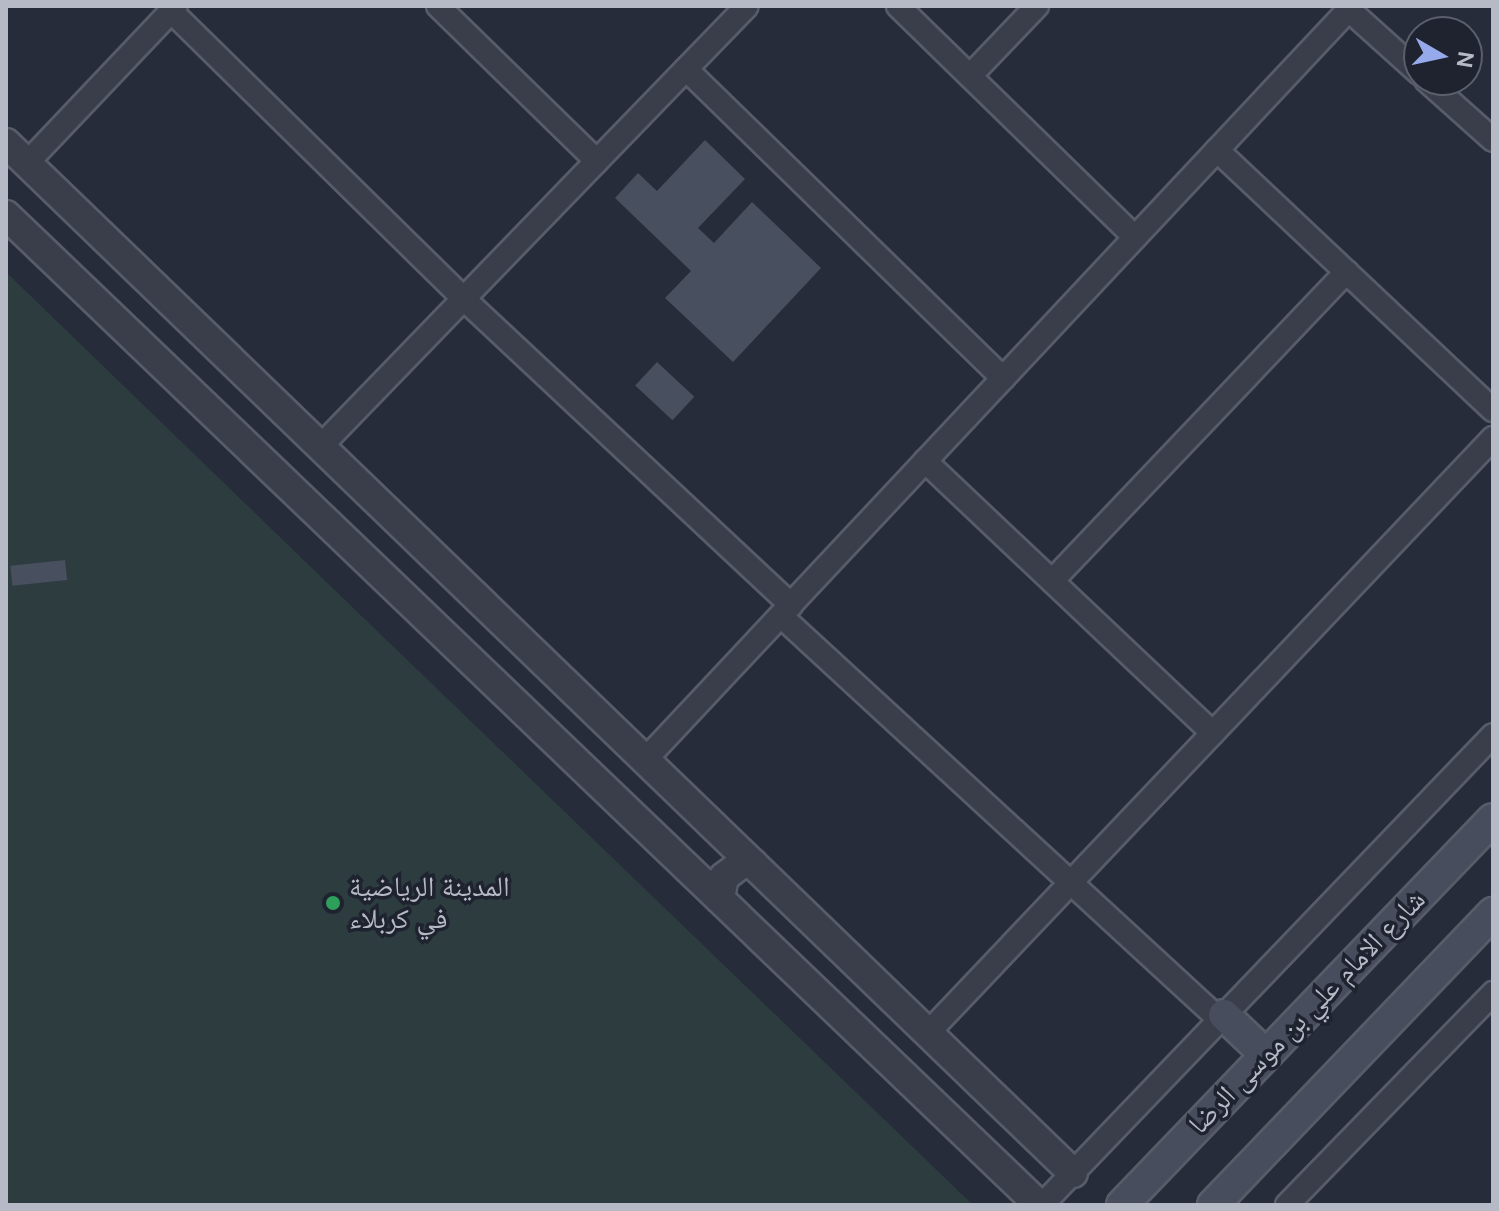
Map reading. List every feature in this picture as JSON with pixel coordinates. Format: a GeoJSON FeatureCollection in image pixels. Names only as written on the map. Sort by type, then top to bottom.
{"type":"FeatureCollection","features":[{"type":"Feature","properties":{"kind":"main road","name":"شارع الامام علي بن موسى الرضا"},"geometry":{"type":"LineString","coordinates":[[1122,1205],[1493,819]]}},
{"type":"Feature","properties":{"kind":"main road"},"geometry":{"type":"LineString","coordinates":[[1213,1205],[1493,913]]}},
{"type":"Feature","properties":{"kind":"main road"},"geometry":{"type":"LineString","coordinates":[[1222,1018],[1266,1055]]}},
{"type":"Feature","properties":{"kind":"street"},"geometry":{"type":"LineString","coordinates":[[439,6],[597,161]]}},
{"type":"Feature","properties":{"kind":"street"},"geometry":{"type":"LineString","coordinates":[[321,446],[747,6]]}},
{"type":"Feature","properties":{"kind":"street"},"geometry":{"type":"LineString","coordinates":[[898,6],[1135,237]]}},
{"type":"Feature","properties":{"kind":"street"},"geometry":{"type":"LineString","coordinates":[[970,76],[1037,6]]}},
{"type":"Feature","properties":{"kind":"street"},"geometry":{"type":"LineString","coordinates":[[27,163],[173,8],[464,299],[786,610],[1071,883],[1222,1018]]}},
{"type":"Feature","properties":{"kind":"street"},"geometry":{"type":"LineString","coordinates":[[645,760],[1350,8],[1403,58]]}},
{"type":"Feature","properties":{"kind":"street"},"geometry":{"type":"LineString","coordinates":[[686,69],[1003,378]]}},
{"type":"Feature","properties":{"kind":"street"},"geometry":{"type":"LineString","coordinates":[[1444,96],[1493,140]]}},
{"type":"Feature","properties":{"kind":"street"},"geometry":{"type":"LineString","coordinates":[[6,143],[1073,1173]]}},
{"type":"Feature","properties":{"kind":"street"},"geometry":{"type":"LineString","coordinates":[[1217,150],[1493,410]]}},
{"type":"Feature","properties":{"kind":"street"},"geometry":{"type":"LineString","coordinates":[[6,215],[1041,1205],[1493,735]]}},
{"type":"Feature","properties":{"kind":"street"},"geometry":{"type":"LineString","coordinates":[[1052,581],[1346,272]]}},
{"type":"Feature","properties":{"kind":"street"},"geometry":{"type":"LineString","coordinates":[[928,1033],[1493,438]]}},
{"type":"Feature","properties":{"kind":"street"},"geometry":{"type":"LineString","coordinates":[[925,461],[1213,733]]}},
{"type":"Feature","properties":{"kind":"street"},"geometry":{"type":"LineString","coordinates":[[674,855],[696,850],[708,832],[708,821]]}},
{"type":"Feature","properties":{"kind":"street"},"geometry":{"type":"LineString","coordinates":[[720,899],[724,877],[741,864],[753,864]]}},
{"type":"Feature","properties":{"kind":"street"},"geometry":{"type":"LineString","coordinates":[[1287,1205],[1489,1005]]}},
{"type":"Feature","properties":{"kind":"shaded area","name":"المدينة الرياضية في كربلاء"},"geometry":{"type":"Polygon","coordinates":[[[6,272],[346,601],[973,1205],[6,1205],[6,272]]]}},
{"type":"Feature","properties":{"kind":"building"},"geometry":{"type":"Polygon","coordinates":[[[705,140],[745,179],[698,228],[714,243],[752,202],[821,268],[733,362],[665,298],[691,271],[615,198],[638,173],[657,191],[705,140]]]}},
{"type":"Feature","properties":{"kind":"building"},"geometry":{"type":"Polygon","coordinates":[[[657,362],[694,397],[672,420],[635,385],[657,362]]]}},
{"type":"Feature","properties":{"kind":"building"},"geometry":{"type":"Polygon","coordinates":[[[65,560],[67,580],[12,586],[10,566],[65,560]]]}},
{"type":"Feature","properties":{"kind":"place","name":"المدينة الرياضية في كربلاء"},"geometry":{"type":"Point","coordinates":[333,903]}}]}
